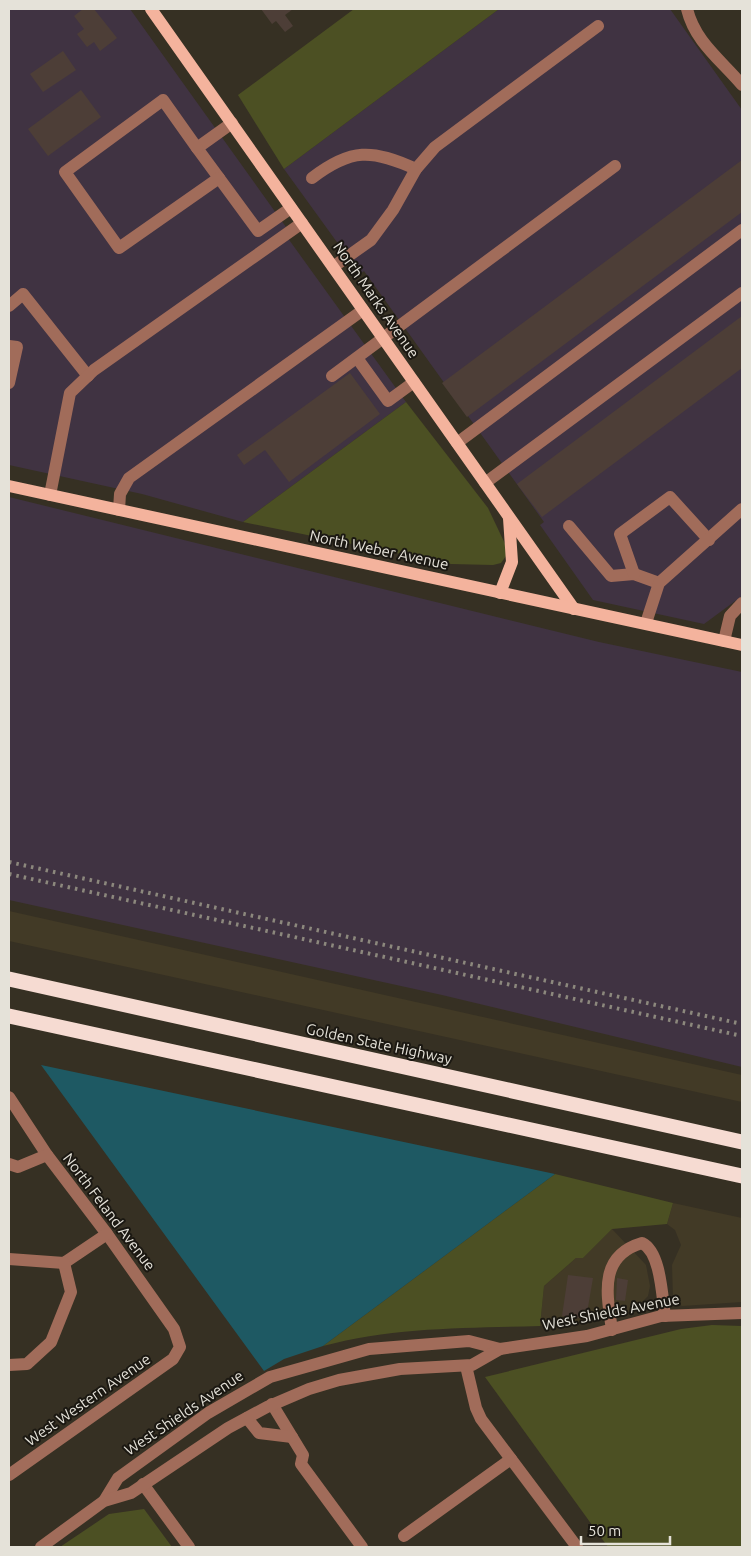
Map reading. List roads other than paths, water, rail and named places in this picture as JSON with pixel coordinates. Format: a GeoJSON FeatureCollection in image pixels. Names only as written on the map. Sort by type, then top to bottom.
{"type":"FeatureCollection","features":[{"type":"Feature","properties":{"kind":"highway","name":"Golden State Highway"},"geometry":{"type":"LineString","coordinates":[[9,979],[742,1142]]}},
{"type":"Feature","properties":{"kind":"highway"},"geometry":{"type":"LineString","coordinates":[[9,1016],[742,1176]]}},
{"type":"Feature","properties":{"kind":"main road","name":"North Marks Avenue"},"geometry":{"type":"LineString","coordinates":[[151,9],[574,609]]}},
{"type":"Feature","properties":{"kind":"main road","name":"North Weber Avenue"},"geometry":{"type":"LineString","coordinates":[[9,486],[742,645]]}},
{"type":"Feature","properties":{"kind":"main road"},"geometry":{"type":"LineString","coordinates":[[500,593],[512,562],[510,518]]}},
{"type":"Feature","properties":{"kind":"street"},"geometry":{"type":"LineString","coordinates":[[687,9],[694,31],[742,85]]}},
{"type":"Feature","properties":{"kind":"street"},"geometry":{"type":"LineString","coordinates":[[333,267],[370,240],[393,210],[416,169],[435,147],[598,26]]}},
{"type":"Feature","properties":{"kind":"street"},"geometry":{"type":"LineString","coordinates":[[219,178],[119,248],[65,172],[163,100],[258,231],[291,208]]}},
{"type":"Feature","properties":{"kind":"street"},"geometry":{"type":"LineString","coordinates":[[197,148],[232,123]]}},
{"type":"Feature","properties":{"kind":"street"},"geometry":{"type":"LineString","coordinates":[[312,178],[331,164],[360,154],[388,156],[416,169]]}},
{"type":"Feature","properties":{"kind":"street"},"geometry":{"type":"LineString","coordinates":[[332,376],[615,166]]}},
{"type":"Feature","properties":{"kind":"street"},"geometry":{"type":"LineString","coordinates":[[50,495],[70,393],[88,376],[302,222]]}},
{"type":"Feature","properties":{"kind":"street"},"geometry":{"type":"LineString","coordinates":[[457,443],[742,230]]}},
{"type":"Feature","properties":{"kind":"street"},"geometry":{"type":"LineString","coordinates":[[485,483],[742,293]]}},
{"type":"Feature","properties":{"kind":"street"},"geometry":{"type":"LineString","coordinates":[[9,306],[23,294],[88,376]]}},
{"type":"Feature","properties":{"kind":"street"},"geometry":{"type":"LineString","coordinates":[[119,510],[120,494],[130,478],[363,310]]}},
{"type":"Feature","properties":{"kind":"street"},"geometry":{"type":"LineString","coordinates":[[9,346],[16,347],[9,383]]}},
{"type":"Feature","properties":{"kind":"street"},"geometry":{"type":"LineString","coordinates":[[357,358],[388,401],[414,382]]}},
{"type":"Feature","properties":{"kind":"street"},"geometry":{"type":"LineString","coordinates":[[634,574],[620,534],[670,497],[709,540]]}},
{"type":"Feature","properties":{"kind":"street"},"geometry":{"type":"LineString","coordinates":[[646,624],[659,583],[742,509]]}},
{"type":"Feature","properties":{"kind":"street"},"geometry":{"type":"LineString","coordinates":[[570,526],[611,576],[634,574],[659,583]]}},
{"type":"Feature","properties":{"kind":"street"},"geometry":{"type":"LineString","coordinates":[[724,641],[730,616],[742,603]]}},
{"type":"Feature","properties":{"kind":"street","name":"North Feland Avenue"},"geometry":{"type":"LineString","coordinates":[[9,1098],[47,1155],[107,1234],[174,1329],[180,1346]]}},
{"type":"Feature","properties":{"kind":"street"},"geometry":{"type":"LineString","coordinates":[[9,1164],[18,1167],[47,1155]]}},
{"type":"Feature","properties":{"kind":"street"},"geometry":{"type":"LineString","coordinates":[[9,1259],[64,1263],[107,1234]]}},
{"type":"Feature","properties":{"kind":"street"},"geometry":{"type":"LineString","coordinates":[[612,1330],[607,1300],[608,1273],[619,1258],[632,1246],[642,1244],[647,1246],[654,1256],[666,1316]]}},
{"type":"Feature","properties":{"kind":"street"},"geometry":{"type":"LineString","coordinates":[[9,1365],[26,1364],[50,1342],[71,1292],[64,1263]]}},
{"type":"Feature","properties":{"kind":"street","name":"West Shields Avenue"},"geometry":{"type":"LineString","coordinates":[[41,1547],[104,1501],[130,1493],[247,1418],[272,1404],[309,1389],[366,1374],[400,1369],[472,1366],[500,1350],[587,1336],[666,1316],[736,1312]]}},
{"type":"Feature","properties":{"kind":"street","name":"West Shields Avenue"},"geometry":{"type":"LineString","coordinates":[[104,1501],[118,1478],[208,1413],[270,1377],[369,1349],[469,1341],[500,1350]]}},
{"type":"Feature","properties":{"kind":"street","name":"West Western Avenue"},"geometry":{"type":"LineString","coordinates":[[9,1475],[173,1359],[180,1346]]}},
{"type":"Feature","properties":{"kind":"street"},"geometry":{"type":"LineString","coordinates":[[466,1366],[476,1408],[481,1419],[577,1547]]}},
{"type":"Feature","properties":{"kind":"street"},"geometry":{"type":"LineString","coordinates":[[272,1404],[303,1455],[301,1464],[362,1547]]}},
{"type":"Feature","properties":{"kind":"street"},"geometry":{"type":"LineString","coordinates":[[247,1418],[260,1433],[292,1437]]}},
{"type":"Feature","properties":{"kind":"street"},"geometry":{"type":"LineString","coordinates":[[404,1536],[511,1459]]}},
{"type":"Feature","properties":{"kind":"street"},"geometry":{"type":"LineString","coordinates":[[143,1484],[189,1547]]}},
{"type":"Feature","properties":{"kind":"water"},"geometry":{"type":"Polygon","coordinates":[[[41,1065],[555,1174],[323,1346],[284,1359],[264,1371],[41,1065]]]}},
{"type":"Feature","properties":{"kind":"railway"},"geometry":{"type":"LineString","coordinates":[[9,862],[742,1024]]}},
{"type":"Feature","properties":{"kind":"railway"},"geometry":{"type":"LineString","coordinates":[[9,874],[742,1036]]}}]}
